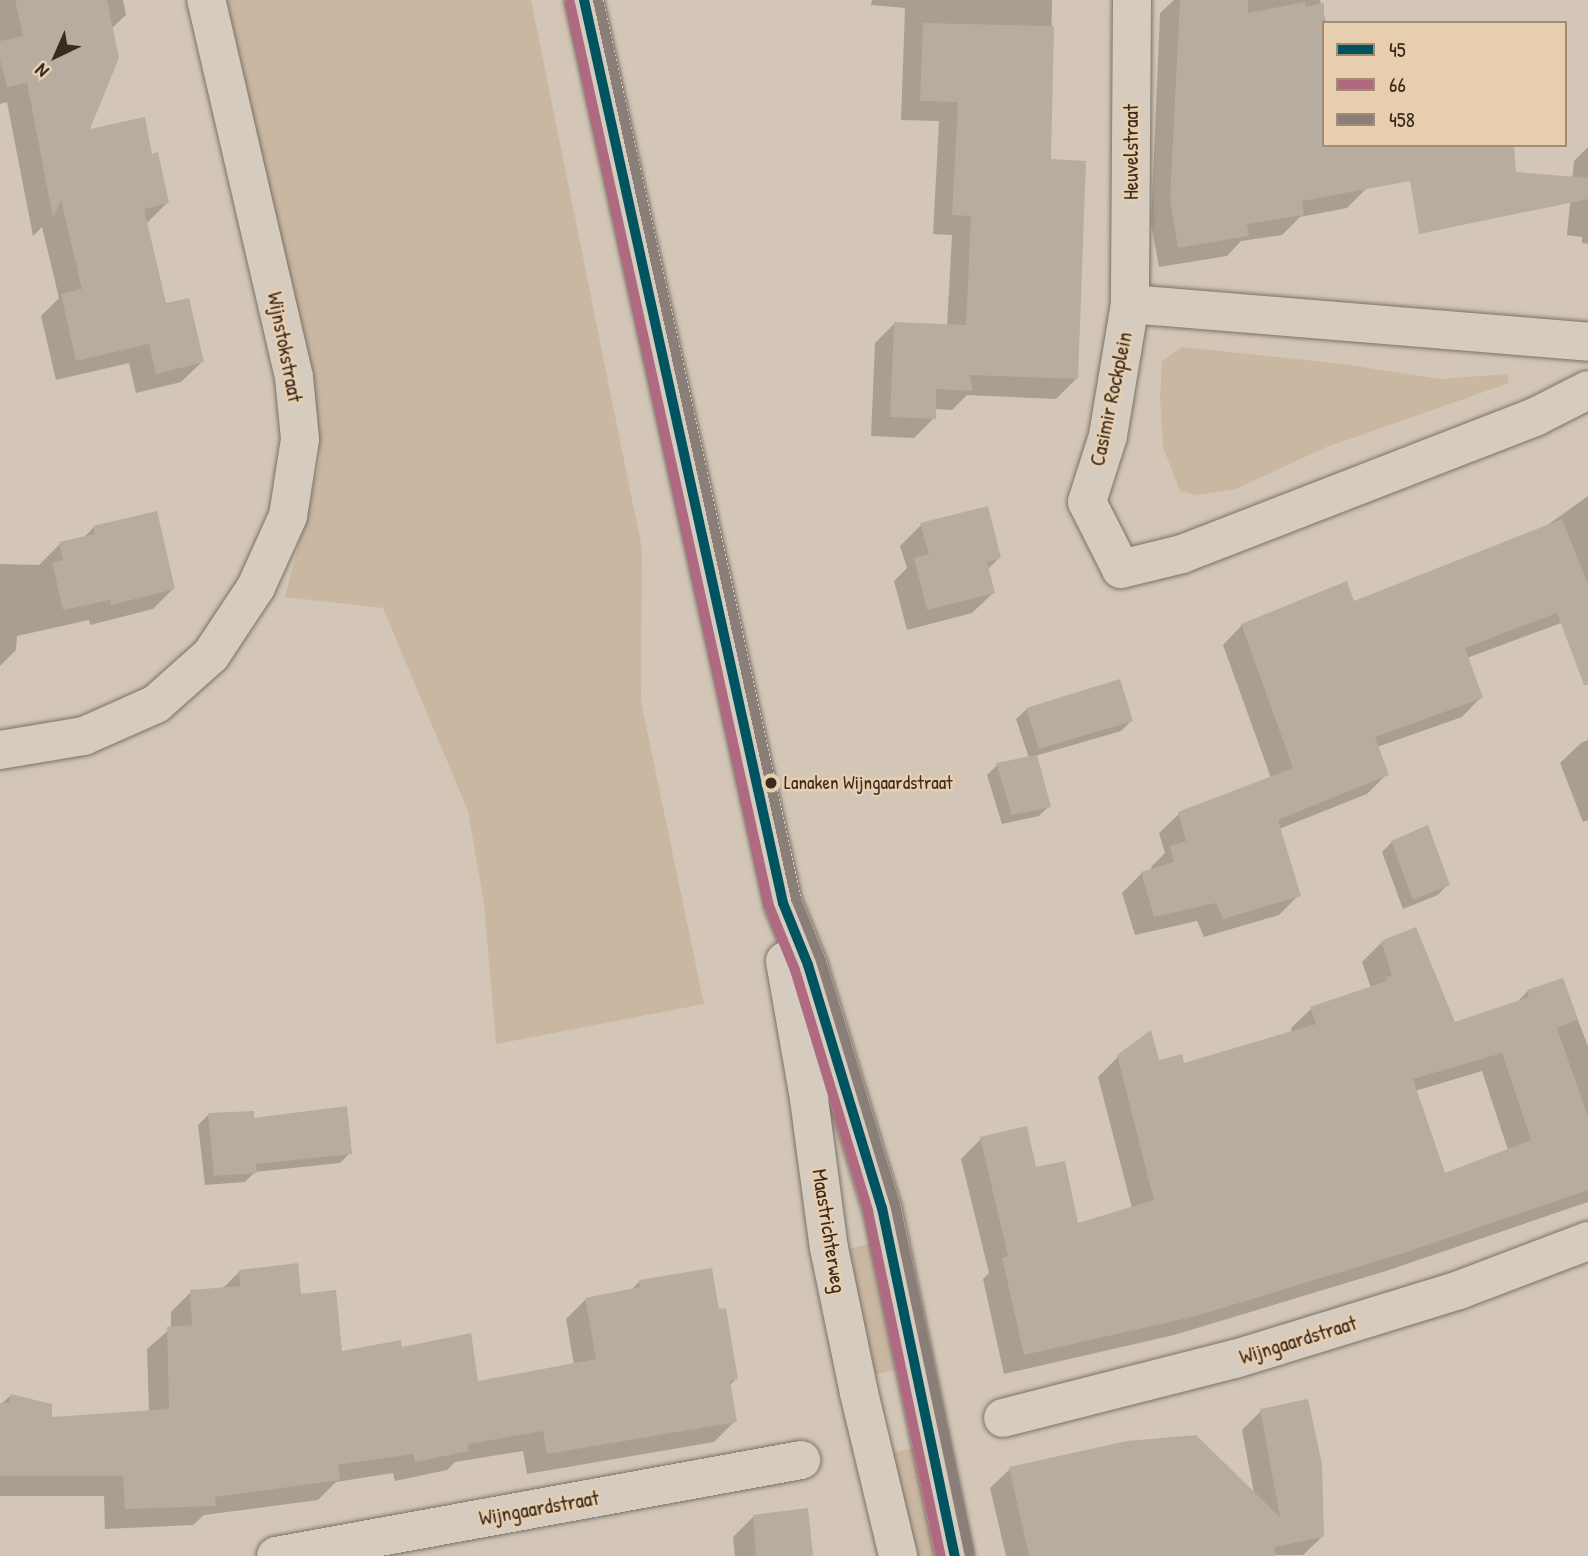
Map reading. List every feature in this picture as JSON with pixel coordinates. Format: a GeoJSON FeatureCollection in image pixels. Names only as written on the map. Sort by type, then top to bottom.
{"type":"FeatureCollection","features":[{"type":"Feature","properties":{"kind":"street","name":"Wijnstokstraat"},"geometry":{"type":"LineString","coordinates":[[0,750],[84,736],[156,704],[211,655],[256,587],[288,516],[300,439],[294,377],[206,0]]}},
{"type":"Feature","properties":{"kind":"street","name":"Maastrichterweg"},"geometry":{"type":"LineString","coordinates":[[584,0],[783,903],[808,965],[882,1208],[955,1556]]}},
{"type":"Feature","properties":{"kind":"street","name":"Heuvelstraat"},"geometry":{"type":"LineString","coordinates":[[1130,304],[1132,0]]}},
{"type":"Feature","properties":{"kind":"street","name":"Casimir Rockplein"},"geometry":{"type":"LineString","coordinates":[[1588,342],[1130,304],[1108,436],[1087,502],[1121,569],[1182,554],[1535,417],[1588,390]]}},
{"type":"Feature","properties":{"kind":"street","name":"Maastrichterweg"},"geometry":{"type":"LineString","coordinates":[[783,903],[785,963],[809,1099],[829,1248],[859,1393],[898,1556]]}},
{"type":"Feature","properties":{"kind":"street","name":"Wijngaardstraat"},"geometry":{"type":"LineString","coordinates":[[1003,1418],[1235,1359],[1460,1290],[1588,1241]]}},
{"type":"Feature","properties":{"kind":"street","name":"Wijngaardstraat"},"geometry":{"type":"LineString","coordinates":[[276,1556],[801,1460]]}},
{"type":"Feature","properties":{"kind":"shaded area"},"geometry":{"type":"Polygon","coordinates":[[[227,0],[531,0],[642,549],[641,701],[704,1004],[496,1044],[484,904],[468,811],[383,608],[285,597],[320,459],[312,381],[227,0]]]}},
{"type":"Feature","properties":{"kind":"shaded area"},"geometry":{"type":"Polygon","coordinates":[[[1182,347],[1343,364],[1440,379],[1507,374],[1509,383],[1324,448],[1236,489],[1197,495],[1180,491],[1163,447],[1160,398],[1162,361],[1182,347]]]}},
{"type":"Feature","properties":{"kind":"shaded area"},"geometry":{"type":"Polygon","coordinates":[[[873,1243],[903,1368],[873,1375],[844,1250],[873,1243]]]}},
{"type":"Feature","properties":{"kind":"shaded area"},"geometry":{"type":"Polygon","coordinates":[[[920,1447],[943,1556],[913,1556],[891,1453],[920,1447]]]}},
{"type":"Feature","properties":{"kind":"building"},"geometry":{"type":"Polygon","coordinates":[[[15,0],[107,0],[119,58],[90,129],[145,117],[152,154],[158,152],[169,203],[144,209],[166,303],[189,298],[204,362],[156,374],[149,344],[76,361],[61,294],[82,289],[61,200],[53,218],[27,83],[7,87],[0,59],[0,41],[23,36],[15,0]]]}},
{"type":"Feature","properties":{"kind":"building"},"geometry":{"type":"Polygon","coordinates":[[[1180,0],[1248,0],[1248,13],[1305,2],[1305,7],[1324,3],[1322,147],[1514,147],[1516,172],[1588,178],[1588,199],[1419,234],[1410,181],[1302,201],[1304,215],[1247,224],[1249,236],[1178,248],[1170,200],[1180,0]]]}},
{"type":"Feature","properties":{"kind":"building"},"geometry":{"type":"Polygon","coordinates":[[[923,23],[1054,26],[1051,159],[1086,161],[1078,379],[970,375],[973,391],[936,389],[936,419],[890,417],[894,322],[966,325],[971,216],[952,215],[958,102],[920,101],[923,23]]]}},
{"type":"Feature","properties":{"kind":"building"},"geometry":{"type":"Polygon","coordinates":[[[988,506],[1001,558],[987,562],[995,593],[927,610],[914,558],[929,554],[920,523],[988,506]]]}},
{"type":"Feature","properties":{"kind":"building"},"geometry":{"type":"Polygon","coordinates":[[[157,511],[175,589],[111,605],[110,600],[63,610],[52,562],[63,560],[59,542],[95,534],[93,526],[157,511]]]}},
{"type":"Feature","properties":{"kind":"building"},"geometry":{"type":"Polygon","coordinates":[[[1562,519],[1588,584],[1588,685],[1584,685],[1557,613],[1465,648],[1483,698],[1375,737],[1389,775],[1278,820],[1301,896],[1223,919],[1216,903],[1154,917],[1141,872],[1174,862],[1170,846],[1186,841],[1178,812],[1293,768],[1241,624],[1347,581],[1354,601],[1562,519]]]}},
{"type":"Feature","properties":{"kind":"building"},"geometry":{"type":"Polygon","coordinates":[[[1120,679],[1133,721],[1039,749],[1026,708],[1120,679]]]}},
{"type":"Feature","properties":{"kind":"building"},"geometry":{"type":"Polygon","coordinates":[[[1037,755],[1051,807],[1012,815],[996,763],[1037,755]]]}},
{"type":"Feature","properties":{"kind":"building"},"geometry":{"type":"Polygon","coordinates":[[[1428,825],[1450,885],[1413,900],[1391,841],[1428,825]]]}},
{"type":"Feature","properties":{"kind":"building"},"geometry":{"type":"Polygon","coordinates":[[[1416,927],[1455,1022],[1529,997],[1527,990],[1563,978],[1578,1019],[1557,1028],[1588,1117],[1588,1190],[1407,1252],[1196,1316],[1024,1355],[1002,1258],[1008,1256],[980,1137],[1027,1126],[1036,1167],[1065,1161],[1078,1223],[1154,1200],[1117,1055],[1151,1030],[1159,1060],[1182,1054],[1184,1063],[1316,1024],[1310,1007],[1387,981],[1385,977],[1392,975],[1381,941],[1416,927]],[[1502,1053],[1413,1079],[1445,1173],[1531,1140],[1502,1053]]]}},
{"type":"Feature","properties":{"kind":"building"},"geometry":{"type":"Polygon","coordinates":[[[347,1106],[352,1154],[256,1164],[257,1173],[214,1176],[208,1113],[254,1111],[254,1118],[347,1106]]]}},
{"type":"Feature","properties":{"kind":"building"},"geometry":{"type":"Polygon","coordinates":[[[298,1263],[301,1294],[336,1290],[342,1351],[401,1340],[402,1347],[471,1333],[478,1381],[596,1359],[585,1298],[640,1287],[639,1280],[712,1268],[719,1309],[726,1308],[738,1379],[730,1381],[737,1422],[547,1454],[543,1431],[468,1444],[469,1451],[415,1462],[413,1454],[338,1465],[340,1480],[215,1497],[216,1506],[125,1509],[123,1476],[0,1476],[0,1403],[10,1403],[10,1394],[52,1404],[52,1417],[169,1409],[167,1327],[192,1325],[190,1290],[240,1286],[239,1270],[298,1263]]]}},
{"type":"Feature","properties":{"kind":"building"},"geometry":{"type":"Polygon","coordinates":[[[1308,1399],[1322,1464],[1324,1537],[1274,1547],[1276,1556],[1029,1556],[1009,1467],[1127,1441],[1196,1435],[1280,1517],[1260,1409],[1308,1399]]]}},
{"type":"Feature","properties":{"kind":"building"},"geometry":{"type":"Polygon","coordinates":[[[808,1508],[813,1556],[756,1556],[753,1515],[808,1508]]]}},
{"type":"Feature","properties":{"kind":"transit line","name":"45"},"geometry":{"type":"LineString","coordinates":[[584,0],[783,903],[808,965],[882,1208],[955,1556]]}},
{"type":"Feature","properties":{"kind":"transit line","name":"458"},"geometry":{"type":"LineString","coordinates":[[598,0],[796,899],[821,961],[895,1204],[969,1553]]}},
{"type":"Feature","properties":{"kind":"transit line","name":"66"},"geometry":{"type":"LineString","coordinates":[[570,3],[769,906],[795,970],[868,1211],[941,1556]]}},
{"type":"Feature","properties":{"kind":"place","name":"Lanaken Wijngaardstraat"},"geometry":{"type":"Point","coordinates":[771,783]}}]}
